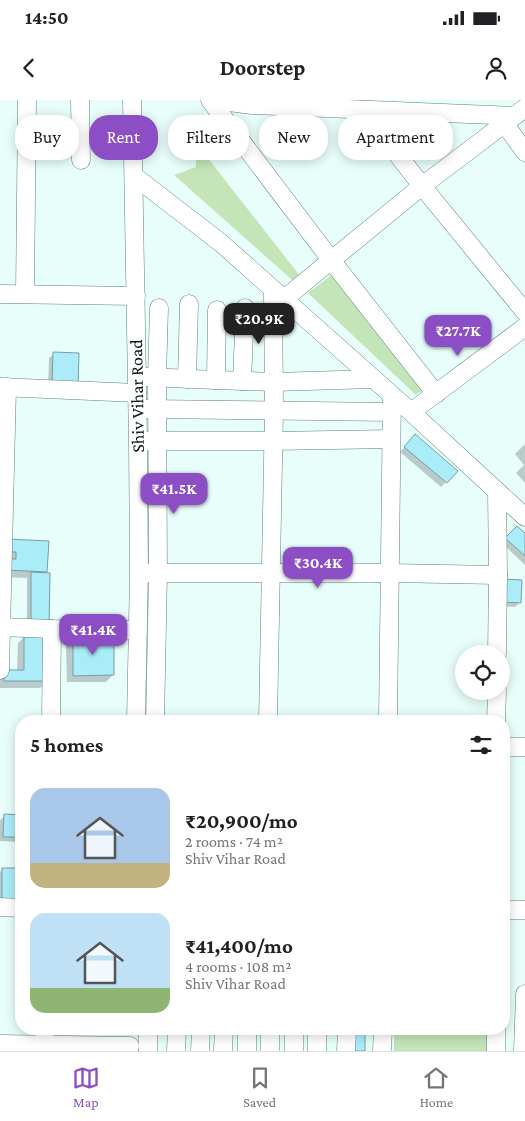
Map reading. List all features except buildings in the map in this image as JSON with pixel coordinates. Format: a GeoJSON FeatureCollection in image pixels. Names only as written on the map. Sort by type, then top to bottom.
{"type":"FeatureCollection","features":[{"type":"Feature","properties":{"kind":"street"},"geometry":{"type":"LineString","coordinates":[[25,294],[26,100]]}},
{"type":"Feature","properties":{"kind":"street"},"geometry":{"type":"LineString","coordinates":[[80,100],[81,160]]}},
{"type":"Feature","properties":{"kind":"street","name":"Shiv Vihar Road"},"geometry":{"type":"LineString","coordinates":[[134,100],[139,573],[136,715]]}},
{"type":"Feature","properties":{"kind":"street"},"geometry":{"type":"LineString","coordinates":[[211,100],[363,110],[514,115]]}},
{"type":"Feature","properties":{"kind":"street"},"geometry":{"type":"LineString","coordinates":[[211,100],[436,394]]}},
{"type":"Feature","properties":{"kind":"street"},"geometry":{"type":"LineString","coordinates":[[363,110],[422,186],[525,312]]}},
{"type":"Feature","properties":{"kind":"street"},"geometry":{"type":"LineString","coordinates":[[279,294],[332,260],[422,186],[514,115]]}},
{"type":"Feature","properties":{"kind":"street"},"geometry":{"type":"LineString","coordinates":[[514,115],[525,152]]}},
{"type":"Feature","properties":{"kind":"street"},"geometry":{"type":"LineString","coordinates":[[134,176],[222,243],[372,379],[392,404],[388,715]]}},
{"type":"Feature","properties":{"kind":"street"},"geometry":{"type":"LineString","coordinates":[[0,294],[136,296]]}},
{"type":"Feature","properties":{"kind":"street"},"geometry":{"type":"LineString","coordinates":[[268,715],[274,382],[279,294]]}},
{"type":"Feature","properties":{"kind":"street"},"geometry":{"type":"LineString","coordinates":[[187,379],[189,304]]}},
{"type":"Feature","properties":{"kind":"street"},"geometry":{"type":"LineString","coordinates":[[155,715],[158,573],[157,377],[159,308]]}},
{"type":"Feature","properties":{"kind":"street"},"geometry":{"type":"LineString","coordinates":[[242,381],[245,308]]}},
{"type":"Feature","properties":{"kind":"street"},"geometry":{"type":"LineString","coordinates":[[216,380],[217,310]]}},
{"type":"Feature","properties":{"kind":"street"},"geometry":{"type":"LineString","coordinates":[[411,412],[525,328]]}},
{"type":"Feature","properties":{"kind":"street"},"geometry":{"type":"LineString","coordinates":[[138,393],[157,377],[274,382],[372,379]]}},
{"type":"Feature","properties":{"kind":"street"},"geometry":{"type":"LineString","coordinates":[[0,670],[4,387],[138,393],[158,408],[274,410],[392,404],[411,412],[525,517]]}},
{"type":"Feature","properties":{"kind":"street"},"geometry":{"type":"LineString","coordinates":[[138,441],[391,439]]}},
{"type":"Feature","properties":{"kind":"street"},"geometry":{"type":"LineString","coordinates":[[496,491],[497,645]]}},
{"type":"Feature","properties":{"kind":"street"},"geometry":{"type":"LineString","coordinates":[[139,573],[498,575]]}},
{"type":"Feature","properties":{"kind":"street"},"geometry":{"type":"LineString","coordinates":[[0,627],[138,630]]}},
{"type":"Feature","properties":{"kind":"street"},"geometry":{"type":"LineString","coordinates":[[51,715],[52,629]]}},
{"type":"Feature","properties":{"kind":"street"},"geometry":{"type":"LineString","coordinates":[[496,715],[497,700]]}},
{"type":"Feature","properties":{"kind":"street"},"geometry":{"type":"LineString","coordinates":[[510,747],[525,747]]}},
{"type":"Feature","properties":{"kind":"street"},"geometry":{"type":"LineString","coordinates":[[0,908],[15,908]]}},
{"type":"Feature","properties":{"kind":"street"},"geometry":{"type":"LineString","coordinates":[[510,910],[525,910]]}},
{"type":"Feature","properties":{"kind":"street"},"geometry":{"type":"LineString","coordinates":[[523,1051],[525,994]]}},
{"type":"Feature","properties":{"kind":"street"},"geometry":{"type":"LineString","coordinates":[[148,1035],[148,1051]]}},
{"type":"Feature","properties":{"kind":"street"},"geometry":{"type":"LineString","coordinates":[[176,1051],[177,1035]]}},
{"type":"Feature","properties":{"kind":"street"},"geometry":{"type":"LineString","coordinates":[[200,1035],[200,1051]]}},
{"type":"Feature","properties":{"kind":"street"},"geometry":{"type":"LineString","coordinates":[[223,1051],[224,1035]]}},
{"type":"Feature","properties":{"kind":"street"},"geometry":{"type":"LineString","coordinates":[[247,1035],[247,1051]]}},
{"type":"Feature","properties":{"kind":"street"},"geometry":{"type":"LineString","coordinates":[[270,1035],[270,1051]]}},
{"type":"Feature","properties":{"kind":"street"},"geometry":{"type":"LineString","coordinates":[[294,1035],[294,1051]]}},
{"type":"Feature","properties":{"kind":"street"},"geometry":{"type":"LineString","coordinates":[[317,1051],[318,1035]]}},
{"type":"Feature","properties":{"kind":"street"},"geometry":{"type":"LineString","coordinates":[[346,1051],[347,1035]]}},
{"type":"Feature","properties":{"kind":"street"},"geometry":{"type":"LineString","coordinates":[[382,1035],[382,1051]]}},
{"type":"Feature","properties":{"kind":"street"},"geometry":{"type":"LineString","coordinates":[[496,1035],[496,1051]]}},
{"type":"Feature","properties":{"kind":"street"},"geometry":{"type":"LineString","coordinates":[[0,1044],[45,1037],[130,1042]]}},
{"type":"Feature","properties":{"kind":"green space"},"geometry":{"type":"Polygon","coordinates":[[[196,160],[209,160],[304,281],[299,286],[174,175],[196,167],[196,160]]]}},
{"type":"Feature","properties":{"kind":"green space"},"geometry":{"type":"Polygon","coordinates":[[[333,274],[425,388],[416,395],[308,293],[333,274]]]}},
{"type":"Feature","properties":{"kind":"green space"},"geometry":{"type":"Polygon","coordinates":[[[394,1035],[489,1035],[489,1051],[394,1051],[394,1035]]]}}]}
